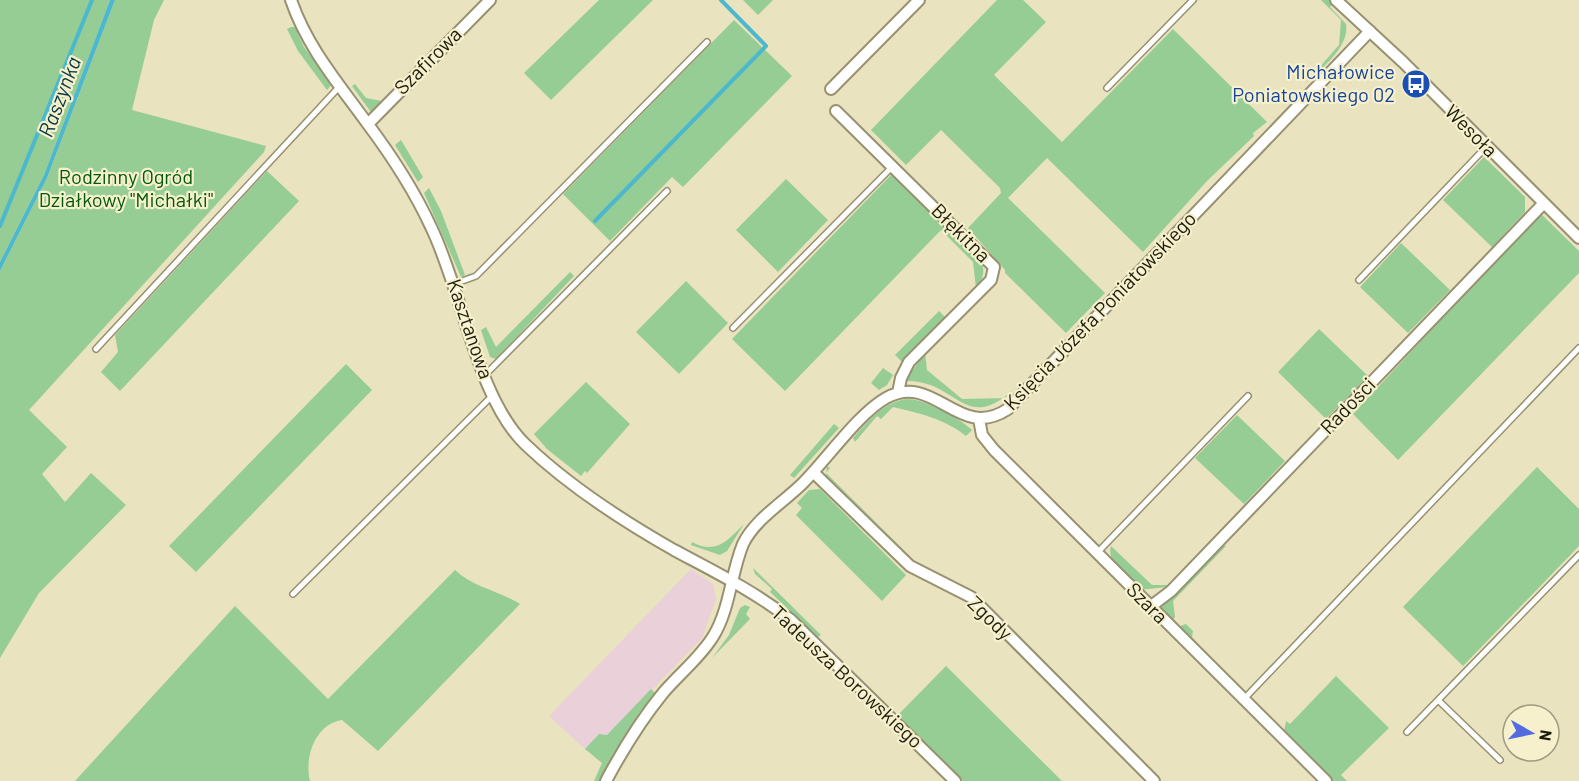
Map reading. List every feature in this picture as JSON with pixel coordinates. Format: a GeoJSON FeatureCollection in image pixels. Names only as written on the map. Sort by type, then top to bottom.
{"type":"FeatureCollection","features":[{"type":"Feature","properties":{"kind":"street","name":"Kasztanowa"},"geometry":{"type":"LineString","coordinates":[[291,0],[309,45],[368,124],[422,208],[454,284],[493,395],[511,429],[555,469],[672,548],[733,580]]}},
{"type":"Feature","properties":{"kind":"street","name":"Szafirowa"},"geometry":{"type":"LineString","coordinates":[[368,124],[490,0]]}},
{"type":"Feature","properties":{"kind":"street"},"geometry":{"type":"LineString","coordinates":[[831,89],[919,0]]}},
{"type":"Feature","properties":{"kind":"street","name":"Wesoła"},"geometry":{"type":"LineString","coordinates":[[1336,0],[1579,238]]}},
{"type":"Feature","properties":{"kind":"street","name":"Księcia Józefa Poniatowskiego"},"geometry":{"type":"LineString","coordinates":[[898,393],[927,394],[960,414],[978,419],[1001,414],[1014,404],[1370,31]]}},
{"type":"Feature","properties":{"kind":"street","name":"Błękitna"},"geometry":{"type":"LineString","coordinates":[[836,111],[994,267],[991,280],[909,362],[901,378],[898,393]]}},
{"type":"Feature","properties":{"kind":"street","name":"Radości"},"geometry":{"type":"LineString","coordinates":[[1150,607],[1171,591],[1544,203]]}},
{"type":"Feature","properties":{"kind":"street"},"geometry":{"type":"LineString","coordinates":[[606,781],[656,701],[713,637],[741,550],[749,535],[813,472],[868,412],[886,398],[898,393]]}},
{"type":"Feature","properties":{"kind":"street","name":"Szara"},"geometry":{"type":"LineString","coordinates":[[978,419],[981,434],[993,450],[1326,781]]}},
{"type":"Feature","properties":{"kind":"street","name":"Zgody"},"geometry":{"type":"LineString","coordinates":[[813,472],[910,566],[970,597],[1154,781]]}},
{"type":"Feature","properties":{"kind":"street","name":"Tadeusza Borowskiego"},"geometry":{"type":"LineString","coordinates":[[733,580],[791,620],[955,781]]}},
{"type":"Feature","properties":{"kind":"lane"},"geometry":{"type":"LineString","coordinates":[[1107,88],[1193,0]]}},
{"type":"Feature","properties":{"kind":"lane"},"geometry":{"type":"LineString","coordinates":[[454,284],[476,276],[707,42]]}},
{"type":"Feature","properties":{"kind":"lane"},"geometry":{"type":"LineString","coordinates":[[96,349],[340,86]]}},
{"type":"Feature","properties":{"kind":"lane"},"geometry":{"type":"LineString","coordinates":[[1359,280],[1487,146]]}},
{"type":"Feature","properties":{"kind":"lane"},"geometry":{"type":"LineString","coordinates":[[733,328],[893,166]]}},
{"type":"Feature","properties":{"kind":"lane"},"geometry":{"type":"LineString","coordinates":[[485,375],[667,191]]}},
{"type":"Feature","properties":{"kind":"lane"},"geometry":{"type":"LineString","coordinates":[[1244,699],[1579,348]]}},
{"type":"Feature","properties":{"kind":"lane"},"geometry":{"type":"LineString","coordinates":[[293,594],[493,395]]}},
{"type":"Feature","properties":{"kind":"lane"},"geometry":{"type":"LineString","coordinates":[[1096,553],[1248,396]]}},
{"type":"Feature","properties":{"kind":"lane"},"geometry":{"type":"LineString","coordinates":[[1407,732],[1579,555]]}},
{"type":"Feature","properties":{"kind":"lane"},"geometry":{"type":"LineString","coordinates":[[1438,700],[1500,760]]}},
{"type":"Feature","properties":{"kind":"shaded area"},"geometry":{"type":"Polygon","coordinates":[[[691,569],[713,584],[716,599],[702,638],[623,720],[607,735],[599,734],[585,749],[549,716],[691,569]]]}},
{"type":"Feature","properties":{"kind":"green space"},"geometry":{"type":"Polygon","coordinates":[[[0,0],[110,0],[44,175],[0,262],[0,0]]]}},
{"type":"Feature","properties":{"kind":"green space","name":"Rodzinny Ogród Działkowy \"Michałki\""},"geometry":{"type":"Polygon","coordinates":[[[115,0],[164,0],[154,20],[132,110],[266,146],[264,152],[29,410],[67,447],[42,474],[65,502],[91,473],[126,505],[39,593],[0,658],[0,271],[47,178],[115,0]]]}},
{"type":"Feature","properties":{"kind":"green space"},"geometry":{"type":"Polygon","coordinates":[[[599,0],[653,0],[551,100],[524,73],[599,0]]]}},
{"type":"Feature","properties":{"kind":"green space"},"geometry":{"type":"Polygon","coordinates":[[[743,0],[773,0],[758,15],[743,0]]]}},
{"type":"Feature","properties":{"kind":"green space"},"geometry":{"type":"Polygon","coordinates":[[[997,0],[1023,0],[1046,22],[994,75],[1062,142],[1173,29],[1267,122],[1253,133],[1254,136],[1207,181],[1143,252],[1047,158],[1008,198],[1105,293],[1066,333],[1005,273],[1005,270],[968,228],[1001,193],[1000,188],[941,130],[906,165],[871,130],[997,0]]]}},
{"type":"Feature","properties":{"kind":"green space"},"geometry":{"type":"Polygon","coordinates":[[[1321,0],[1329,0],[1333,4],[1330,7],[1346,24],[1346,33],[1332,58],[1304,85],[1339,45],[1341,20],[1321,0]]]}},
{"type":"Feature","properties":{"kind":"green space"},"geometry":{"type":"Polygon","coordinates":[[[734,20],[792,76],[683,187],[672,177],[610,241],[563,194],[734,20]]]}},
{"type":"Feature","properties":{"kind":"green space"},"geometry":{"type":"Polygon","coordinates":[[[295,27],[304,47],[332,84],[327,90],[298,51],[287,29],[295,27]]]}},
{"type":"Feature","properties":{"kind":"green space"},"geometry":{"type":"Polygon","coordinates":[[[355,84],[366,98],[382,101],[373,115],[352,86],[355,84]]]}},
{"type":"Feature","properties":{"kind":"green space"},"geometry":{"type":"Polygon","coordinates":[[[401,140],[423,177],[418,182],[395,145],[401,140]]]}},
{"type":"Feature","properties":{"kind":"green space"},"geometry":{"type":"Polygon","coordinates":[[[1484,157],[1525,197],[1525,212],[1492,247],[1443,200],[1484,157]]]}},
{"type":"Feature","properties":{"kind":"green space"},"geometry":{"type":"Polygon","coordinates":[[[267,171],[299,201],[120,391],[101,372],[118,352],[115,335],[267,171]]]}},
{"type":"Feature","properties":{"kind":"green space"},"geometry":{"type":"Polygon","coordinates":[[[892,174],[907,182],[981,259],[983,274],[981,281],[976,288],[973,262],[941,230],[785,391],[732,339],[892,174]]]}},
{"type":"Feature","properties":{"kind":"green space"},"geometry":{"type":"Polygon","coordinates":[[[786,179],[828,220],[778,272],[736,230],[786,179]]]}},
{"type":"Feature","properties":{"kind":"green space"},"geometry":{"type":"Polygon","coordinates":[[[429,188],[441,211],[465,275],[461,277],[424,193],[429,188]]]}},
{"type":"Feature","properties":{"kind":"green space"},"geometry":{"type":"Polygon","coordinates":[[[1540,213],[1579,251],[1579,273],[1398,460],[1353,414],[1540,213]]]}},
{"type":"Feature","properties":{"kind":"green space"},"geometry":{"type":"Polygon","coordinates":[[[1401,243],[1450,290],[1408,333],[1360,287],[1401,243]]]}},
{"type":"Feature","properties":{"kind":"green space"},"geometry":{"type":"Polygon","coordinates":[[[570,272],[574,276],[496,359],[490,357],[481,330],[486,327],[496,347],[570,272]]]}},
{"type":"Feature","properties":{"kind":"green space"},"geometry":{"type":"Polygon","coordinates":[[[686,281],[728,323],[679,374],[636,332],[686,281]]]}},
{"type":"Feature","properties":{"kind":"green space"},"geometry":{"type":"Polygon","coordinates":[[[939,311],[946,318],[903,363],[895,355],[939,311]]]}},
{"type":"Feature","properties":{"kind":"green space"},"geometry":{"type":"Polygon","coordinates":[[[1319,329],[1368,376],[1326,419],[1278,372],[1319,329]]]}},
{"type":"Feature","properties":{"kind":"green space"},"geometry":{"type":"Polygon","coordinates":[[[925,352],[927,370],[962,399],[1003,398],[986,406],[973,407],[938,388],[905,381],[925,352]]]}},
{"type":"Feature","properties":{"kind":"green space"},"geometry":{"type":"Polygon","coordinates":[[[346,364],[372,390],[196,572],[169,546],[346,364]]]}},
{"type":"Feature","properties":{"kind":"green space"},"geometry":{"type":"Polygon","coordinates":[[[883,368],[893,375],[887,385],[879,390],[871,383],[883,368]]]}},
{"type":"Feature","properties":{"kind":"green space"},"geometry":{"type":"Polygon","coordinates":[[[586,382],[630,424],[587,473],[585,471],[581,476],[547,449],[534,434],[586,382]]]}},
{"type":"Feature","properties":{"kind":"green space"},"geometry":{"type":"Polygon","coordinates":[[[907,399],[923,402],[941,410],[972,430],[966,436],[941,421],[893,407],[881,419],[877,416],[855,442],[853,438],[877,413],[891,404],[907,399]]]}},
{"type":"Feature","properties":{"kind":"green space"},"geometry":{"type":"Polygon","coordinates":[[[1237,415],[1285,461],[1244,504],[1195,458],[1237,415]]]}},
{"type":"Feature","properties":{"kind":"green space"},"geometry":{"type":"Polygon","coordinates":[[[834,424],[839,428],[794,478],[790,475],[834,424]]]}},
{"type":"Feature","properties":{"kind":"green space"},"geometry":{"type":"Polygon","coordinates":[[[1537,467],[1579,509],[1579,546],[1463,666],[1403,607],[1537,467]]]}},
{"type":"Feature","properties":{"kind":"green space"},"geometry":{"type":"Polygon","coordinates":[[[826,473],[916,562],[826,475],[826,473]]]}},
{"type":"Feature","properties":{"kind":"green space"},"geometry":{"type":"Polygon","coordinates":[[[820,489],[906,575],[882,601],[796,515],[802,508],[797,503],[809,490],[820,489]]]}},
{"type":"Feature","properties":{"kind":"green space"},"geometry":{"type":"Polygon","coordinates":[[[744,524],[727,551],[720,555],[691,545],[692,542],[708,547],[721,544],[744,524]]]}},
{"type":"Feature","properties":{"kind":"green space"},"geometry":{"type":"Polygon","coordinates":[[[1219,544],[1226,546],[1173,601],[1175,617],[1173,620],[1180,626],[1186,624],[1193,631],[1192,637],[1237,688],[1159,609],[1219,544]]]}},
{"type":"Feature","properties":{"kind":"green space"},"geometry":{"type":"Polygon","coordinates":[[[1111,546],[1152,585],[1167,585],[1167,587],[1139,590],[1115,564],[1110,552],[1111,546]]]}},
{"type":"Feature","properties":{"kind":"green space"},"geometry":{"type":"Polygon","coordinates":[[[753,568],[821,635],[818,637],[770,592],[772,589],[755,574],[753,568]]]}},
{"type":"Feature","properties":{"kind":"green space"},"geometry":{"type":"Polygon","coordinates":[[[455,570],[470,581],[520,604],[378,751],[342,720],[325,728],[318,735],[310,753],[310,781],[75,781],[235,606],[328,699],[455,570]]]}},
{"type":"Feature","properties":{"kind":"green space"},"geometry":{"type":"Polygon","coordinates":[[[745,605],[750,607],[746,614],[750,619],[712,658],[729,635],[740,608],[745,605]]]}},
{"type":"Feature","properties":{"kind":"green space"},"geometry":{"type":"Polygon","coordinates":[[[946,666],[1062,781],[963,781],[897,716],[946,666]]]}},
{"type":"Feature","properties":{"kind":"green space"},"geometry":{"type":"Polygon","coordinates":[[[1336,676],[1389,728],[1341,775],[1347,781],[1333,781],[1284,732],[1286,721],[1290,724],[1336,676]]]}},
{"type":"Feature","properties":{"kind":"green space"},"geometry":{"type":"Polygon","coordinates":[[[651,689],[655,693],[639,713],[599,781],[594,781],[602,763],[585,749],[599,734],[607,735],[651,689]]]}},
{"type":"Feature","properties":{"kind":"water"},"geometry":{"type":"Polygon","coordinates":[[[110,0],[115,0],[47,178],[0,271],[0,262],[44,175],[110,0]]]}},
{"type":"Feature","properties":{"kind":"waterway","name":"Raszynka"},"geometry":{"type":"LineString","coordinates":[[0,226],[92,0]]}},
{"type":"Feature","properties":{"kind":"waterway"},"geometry":{"type":"LineString","coordinates":[[595,221],[766,46],[721,0]]}},
{"type":"Feature","properties":{"kind":"place","name":"Michałowice Poniatowskiego 02"},"geometry":{"type":"Point","coordinates":[1416,84]}}]}
